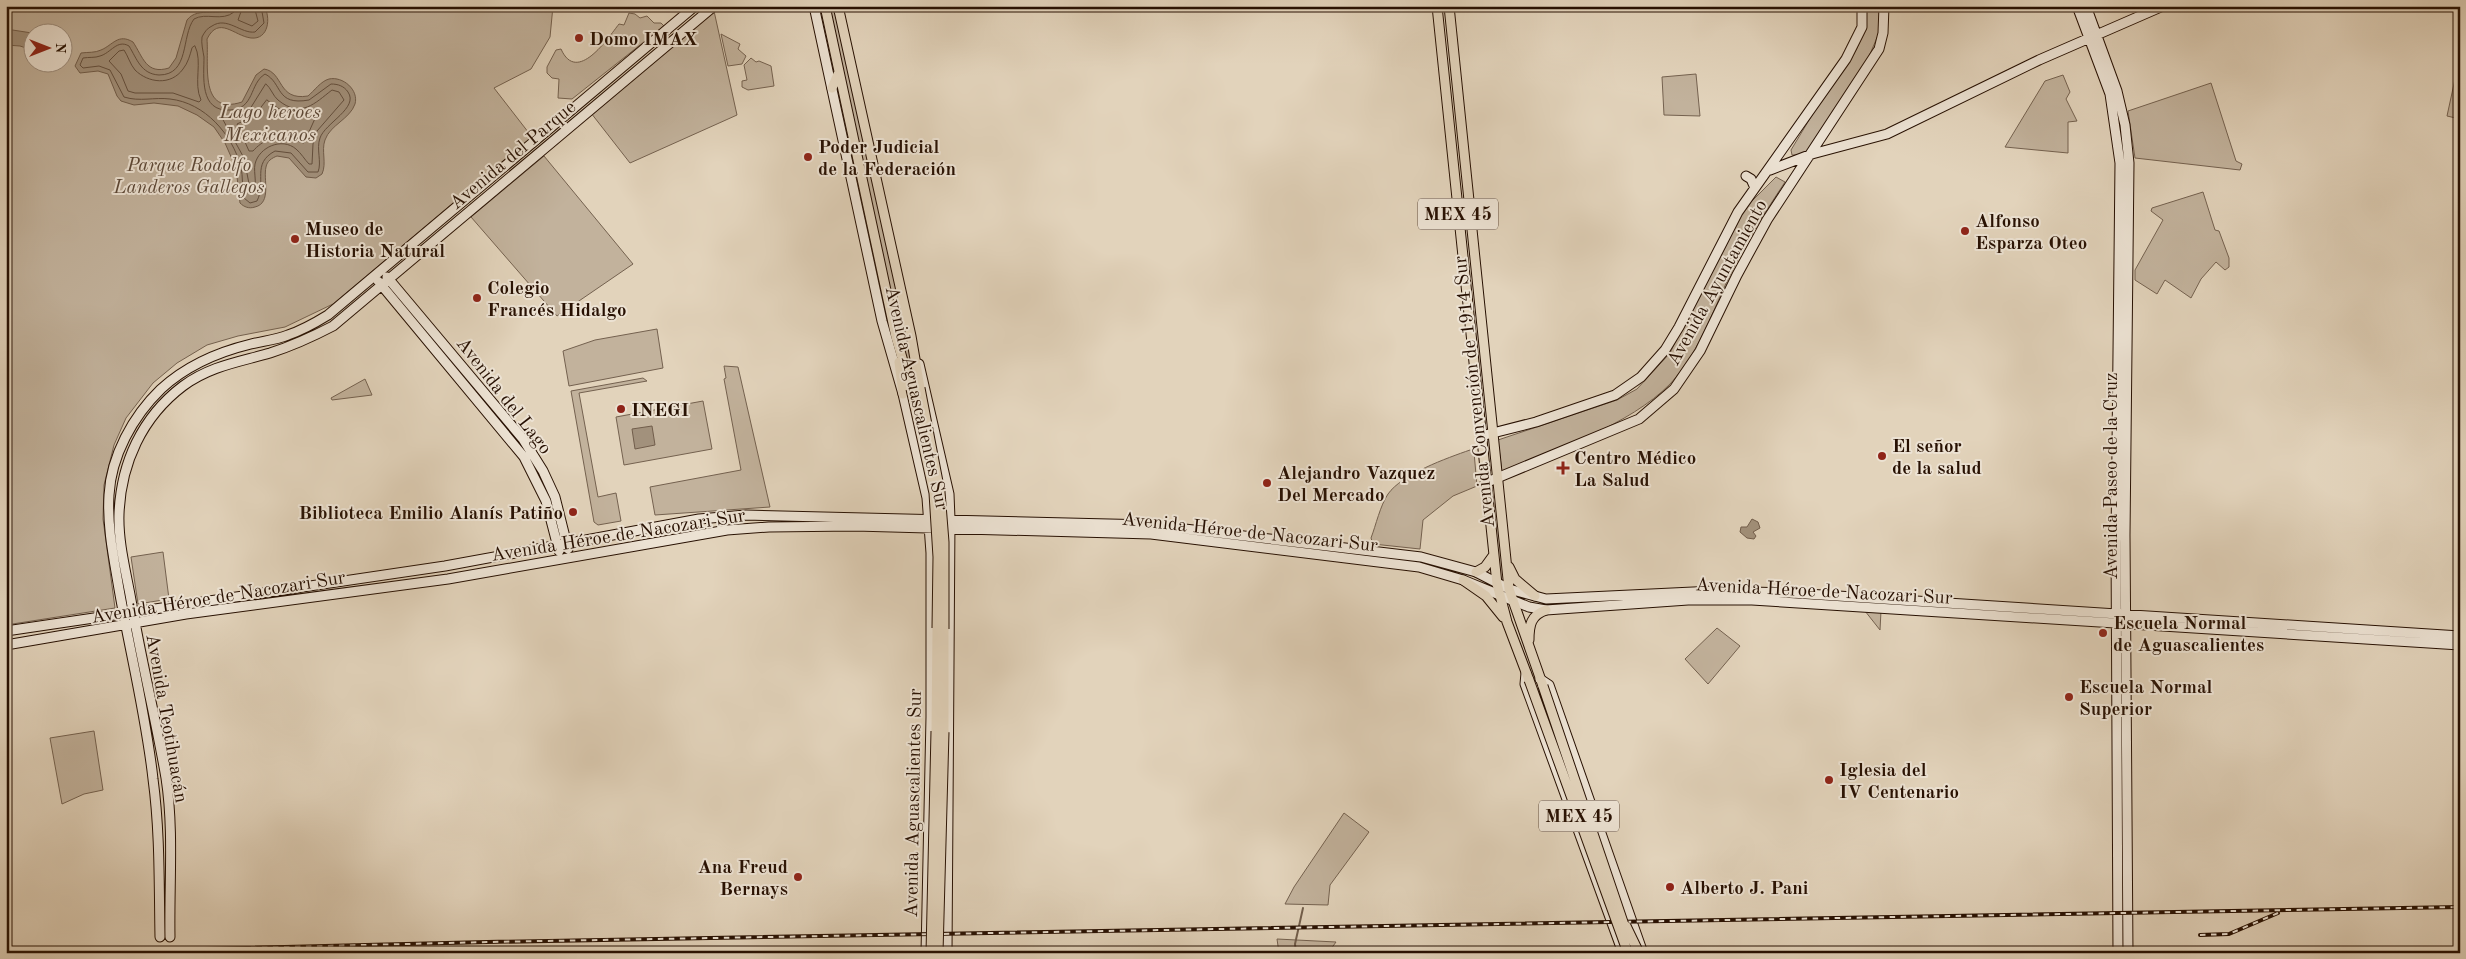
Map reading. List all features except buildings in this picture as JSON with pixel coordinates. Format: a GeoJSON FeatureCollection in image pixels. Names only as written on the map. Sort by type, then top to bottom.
{"type":"FeatureCollection","features":[{"type":"Feature","properties":{"kind":"main road","name":"Avenida del Parque"},"geometry":{"type":"LineString","coordinates":[[125,625],[113,553],[109,494],[120,450],[145,406],[174,378],[197,364],[218,354],[287,336],[306,328],[328,315],[695,6]]}},
{"type":"Feature","properties":{"kind":"main road","name":"Avenida del Parque"},"geometry":{"type":"LineString","coordinates":[[135,624],[119,516],[122,483],[128,461],[136,441],[149,419],[167,400],[199,375],[214,368],[270,353],[333,326],[714,6]]}},
{"type":"Feature","properties":{"kind":"main road","name":"Avenida Aguascalientes Sur"},"geometry":{"type":"LineString","coordinates":[[814,6],[832,88],[858,182],[896,336],[916,389]]}},
{"type":"Feature","properties":{"kind":"main road","name":"Avenida Aguascalientes Sur"},"geometry":{"type":"LineString","coordinates":[[825,6],[882,321],[903,394],[925,487],[930,523],[926,953]]}},
{"type":"Feature","properties":{"kind":"main road","name":"Avenida Aguascalientes Sur"},"geometry":{"type":"LineString","coordinates":[[838,6],[911,336],[924,382],[949,494],[951,539],[946,953]]}},
{"type":"Feature","properties":{"kind":"main road","name":"Avenida Convención de 1914 Sur"},"geometry":{"type":"LineString","coordinates":[[1437,6],[1498,596],[1528,676],[1624,952]]}},
{"type":"Feature","properties":{"kind":"main road","name":"Avenida Convención de 1914 Sur"},"geometry":{"type":"LineString","coordinates":[[1449,6],[1509,589],[1634,953]]}},
{"type":"Feature","properties":{"kind":"main road","name":"Avenida Ayuntamiento"},"geometry":{"type":"LineString","coordinates":[[1480,436],[1493,434],[1615,395],[1641,377],[1665,350],[1679,327],[1738,212],[1770,170],[1850,52],[1862,27],[1862,6]]}},
{"type":"Feature","properties":{"kind":"main road","name":"Avenida Ayuntamiento"},"geometry":{"type":"LineString","coordinates":[[1485,483],[1639,419],[1674,389],[1700,351],[1737,275],[1767,220],[1879,49],[1883,33],[1884,6]]}},
{"type":"Feature","properties":{"kind":"main road","name":"Avenida Paseo de la Cruz"},"geometry":{"type":"LineString","coordinates":[[2077,6],[2092,37]]}},
{"type":"Feature","properties":{"kind":"main road","name":"Avenida Paseo de la Cruz"},"geometry":{"type":"LineString","coordinates":[[2086,6],[2092,37],[2110,94],[2120,163],[2121,618],[2118,953]]}},
{"type":"Feature","properties":{"kind":"main road"},"geometry":{"type":"LineString","coordinates":[[1770,170],[1812,154],[1887,134],[2092,37],[2163,6]]}},
{"type":"Feature","properties":{"kind":"main road"},"geometry":{"type":"LineString","coordinates":[[832,88],[838,74]]}},
{"type":"Feature","properties":{"kind":"main road"},"geometry":{"type":"LineString","coordinates":[[1746,176],[1751,179],[1755,188]]}},
{"type":"Feature","properties":{"kind":"main road","name":"Avenida del Lago"},"geometry":{"type":"LineString","coordinates":[[378,274],[523,439],[543,471],[555,497],[565,558]]}},
{"type":"Feature","properties":{"kind":"main road"},"geometry":{"type":"LineString","coordinates":[[896,336],[903,394]]}},
{"type":"Feature","properties":{"kind":"main road","name":"Avenida Aguascalientes Sur"},"geometry":{"type":"LineString","coordinates":[[911,336],[916,389],[935,501],[941,676],[938,953]]}},
{"type":"Feature","properties":{"kind":"main road"},"geometry":{"type":"LineString","coordinates":[[915,518],[924,504],[925,487]]}},
{"type":"Feature","properties":{"kind":"main road"},"geometry":{"type":"LineString","coordinates":[[927,498],[934,503],[942,502],[949,494]]}},
{"type":"Feature","properties":{"kind":"main road","name":"Avenida Héroe de Nacozari Sur"},"geometry":{"type":"LineString","coordinates":[[6,631],[364,579],[563,545],[699,519],[746,514],[915,518],[930,523]]}},
{"type":"Feature","properties":{"kind":"main road","name":"Avenida Héroe de Nacozari Sur"},"geometry":{"type":"LineString","coordinates":[[6,645],[193,613],[448,579],[727,530],[930,523],[1150,534],[1420,567],[1463,580],[1512,601],[1546,610],[1688,600],[1752,600],[2460,636]]}},
{"type":"Feature","properties":{"kind":"main road","name":"Avenida Héroe de Nacozari Sur"},"geometry":{"type":"LineString","coordinates":[[950,524],[1151,524],[1421,557],[1476,572],[1496,584],[1546,599],[1714,591],[1791,593],[2460,645]]}},
{"type":"Feature","properties":{"kind":"main road"},"geometry":{"type":"LineString","coordinates":[[1150,534],[1160,528],[1175,531],[1180,528]]}},
{"type":"Feature","properties":{"kind":"main road"},"geometry":{"type":"LineString","coordinates":[[930,542],[932,537],[938,533],[945,533],[951,539]]}},
{"type":"Feature","properties":{"kind":"main road"},"geometry":{"type":"LineString","coordinates":[[1476,572],[1485,567],[1493,556]]}},
{"type":"Feature","properties":{"kind":"main road"},"geometry":{"type":"LineString","coordinates":[[1506,563],[1515,579],[1535,596]]}},
{"type":"Feature","properties":{"kind":"main road"},"geometry":{"type":"LineString","coordinates":[[1463,580],[1486,596],[1507,622]]}},
{"type":"Feature","properties":{"kind":"main road"},"geometry":{"type":"LineString","coordinates":[[1529,648],[1529,628],[1532,619],[1537,613],[1546,610]]}},
{"type":"Feature","properties":{"kind":"main road","name":"Avenida Paseo de la Cruz"},"geometry":{"type":"LineString","coordinates":[[2121,618],[2128,953]]}},
{"type":"Feature","properties":{"kind":"main road","name":"Avenida Teotihuacán"},"geometry":{"type":"LineString","coordinates":[[135,624],[166,779],[169,815],[170,937]]}},
{"type":"Feature","properties":{"kind":"main road","name":"Avenida Teotihuacán"},"geometry":{"type":"LineString","coordinates":[[125,625],[153,778],[157,820],[160,937]]}},
{"type":"Feature","properties":{"kind":"main road"},"geometry":{"type":"LineString","coordinates":[[930,638],[933,666],[941,676],[948,668],[950,647]]}},
{"type":"Feature","properties":{"kind":"main road","name":"Avenida Convención de 1914 Sur"},"geometry":{"type":"LineString","coordinates":[[1528,676],[1525,684],[1624,952]]}},
{"type":"Feature","properties":{"kind":"main road","name":"Avenida Convención de 1914 Sur"},"geometry":{"type":"LineString","coordinates":[[1542,683],[1549,685],[1620,884],[1641,950]]}},
{"type":"Feature","properties":{"kind":"main road","name":"Avenida Aguascalientes Sur"},"geometry":{"type":"LineString","coordinates":[[931,953],[940,732]]}},
{"type":"Feature","properties":{"kind":"main road"},"geometry":{"type":"LineString","coordinates":[[1601,892],[1614,892],[1620,884]]}},
{"type":"Feature","properties":{"kind":"main road"},"geometry":{"type":"LineString","coordinates":[[1624,925],[1641,950]]}},
{"type":"Feature","properties":{"kind":"main road"},"geometry":{"type":"LineString","coordinates":[[1617,936],[1627,937],[1635,929]]}},
{"type":"Feature","properties":{"kind":"main road"},"geometry":{"type":"LineString","coordinates":[[1624,952],[1627,942],[1641,950]]}},
{"type":"Feature","properties":{"kind":"green space","name":"Parque Rodolfo Landeros Gallegos"},"geometry":{"type":"Polygon","coordinates":[[[6,6],[553,6],[550,37],[531,69],[494,88],[532,137],[333,304],[285,327],[238,336],[207,345],[177,363],[153,383],[126,418],[114,445],[104,485],[103,519],[115,608],[6,625],[6,6]]]}},
{"type":"Feature","properties":{"kind":"green space"},"geometry":{"type":"Polygon","coordinates":[[[828,6],[834,6],[909,341],[916,389],[901,339],[828,6]]]}},
{"type":"Feature","properties":{"kind":"green space"},"geometry":{"type":"Polygon","coordinates":[[[1866,6],[1881,6],[1879,33],[1864,68],[1811,148],[1802,155],[1792,155],[1791,150],[1826,92],[1856,50],[1866,27],[1866,6]]]}},
{"type":"Feature","properties":{"kind":"green space"},"geometry":{"type":"Polygon","coordinates":[[[714,11],[737,115],[630,163],[591,113],[714,11]]]}},
{"type":"Feature","properties":{"kind":"green space"},"geometry":{"type":"Polygon","coordinates":[[[629,13],[635,14],[640,18],[647,16],[654,23],[661,23],[664,26],[572,99],[558,98],[559,79],[552,78],[547,73],[547,67],[556,50],[561,49],[568,59],[575,62],[583,61],[600,48],[619,24],[624,25],[629,13]]]}},
{"type":"Feature","properties":{"kind":"green space"},"geometry":{"type":"Polygon","coordinates":[[[721,34],[740,44],[738,49],[746,56],[742,64],[728,66],[721,34]]]}},
{"type":"Feature","properties":{"kind":"green space"},"geometry":{"type":"Polygon","coordinates":[[[2460,56],[2460,119],[2447,116],[2460,56]]]}},
{"type":"Feature","properties":{"kind":"green space"},"geometry":{"type":"Polygon","coordinates":[[[751,58],[756,62],[759,61],[771,66],[774,86],[748,90],[742,87],[742,81],[747,80],[744,65],[751,58]]]}},
{"type":"Feature","properties":{"kind":"green space"},"geometry":{"type":"Polygon","coordinates":[[[1696,74],[1700,116],[1664,115],[1662,77],[1696,74]]]}},
{"type":"Feature","properties":{"kind":"green space"},"geometry":{"type":"Polygon","coordinates":[[[2063,75],[2070,92],[2066,99],[2077,121],[2068,122],[2068,153],[2005,147],[2045,81],[2063,75]]]}},
{"type":"Feature","properties":{"kind":"green space"},"geometry":{"type":"Polygon","coordinates":[[[2211,83],[2236,161],[2242,164],[2240,170],[2135,158],[2128,111],[2211,83]]]}},
{"type":"Feature","properties":{"kind":"green space"},"geometry":{"type":"Polygon","coordinates":[[[544,156],[633,264],[557,316],[471,217],[544,156]]]}},
{"type":"Feature","properties":{"kind":"green space"},"geometry":{"type":"Polygon","coordinates":[[[1776,177],[1785,182],[1738,259],[1698,344],[1670,384],[1653,399],[1613,424],[1568,446],[1502,473],[1498,440],[1617,400],[1637,389],[1670,353],[1731,228],[1744,209],[1776,177]]]}},
{"type":"Feature","properties":{"kind":"green space"},"geometry":{"type":"Polygon","coordinates":[[[2203,192],[2215,230],[2219,231],[2229,258],[2229,267],[2225,270],[2216,262],[2201,279],[2191,298],[2165,280],[2157,294],[2135,280],[2135,270],[2163,220],[2151,211],[2152,208],[2203,192]]]}},
{"type":"Feature","properties":{"kind":"green space"},"geometry":{"type":"Polygon","coordinates":[[[657,329],[663,368],[569,386],[563,351],[595,340],[657,329]]]}},
{"type":"Feature","properties":{"kind":"green space"},"geometry":{"type":"Polygon","coordinates":[[[724,366],[738,367],[770,507],[655,515],[650,487],[741,470],[724,379],[726,378],[724,366]]]}},
{"type":"Feature","properties":{"kind":"green space"},"geometry":{"type":"Polygon","coordinates":[[[643,378],[647,381],[579,393],[598,497],[616,493],[621,521],[598,525],[594,522],[571,391],[643,378]]]}},
{"type":"Feature","properties":{"kind":"green space"},"geometry":{"type":"Polygon","coordinates":[[[365,379],[372,395],[332,400],[331,398],[365,379]]]}},
{"type":"Feature","properties":{"kind":"green space"},"geometry":{"type":"Polygon","coordinates":[[[703,401],[712,449],[624,465],[616,417],[703,401]]]}},
{"type":"Feature","properties":{"kind":"green space"},"geometry":{"type":"Polygon","coordinates":[[[1470,450],[1474,452],[1477,486],[1453,496],[1423,520],[1420,549],[1373,544],[1371,538],[1380,510],[1388,494],[1395,487],[1414,473],[1449,457],[1470,450]]]}},
{"type":"Feature","properties":{"kind":"green space"},"geometry":{"type":"Polygon","coordinates":[[[163,552],[169,599],[138,604],[131,557],[163,552]]]}},
{"type":"Feature","properties":{"kind":"green space"},"geometry":{"type":"Polygon","coordinates":[[[1865,611],[1881,611],[1880,630],[1865,611]]]}},
{"type":"Feature","properties":{"kind":"green space"},"geometry":{"type":"Polygon","coordinates":[[[1717,628],[1740,646],[1708,684],[1685,659],[1717,628]]]}},
{"type":"Feature","properties":{"kind":"green space"},"geometry":{"type":"Polygon","coordinates":[[[94,731],[103,790],[84,794],[62,804],[50,738],[94,731]]]}},
{"type":"Feature","properties":{"kind":"green space"},"geometry":{"type":"Polygon","coordinates":[[[1344,813],[1369,832],[1330,885],[1328,905],[1285,904],[1294,887],[1344,813]]]}},
{"type":"Feature","properties":{"kind":"green space"},"geometry":{"type":"Polygon","coordinates":[[[1277,939],[1336,942],[1328,953],[1279,953],[1277,939]]]}},
{"type":"Feature","properties":{"kind":"water","name":"Lago heroes Mexicanos"},"geometry":{"type":"Polygon","coordinates":[[[234,6],[264,6],[268,21],[265,32],[257,38],[217,28],[207,39],[209,85],[213,95],[219,102],[228,104],[242,102],[256,75],[264,69],[275,75],[291,94],[308,96],[323,82],[334,79],[349,85],[356,99],[349,114],[331,130],[325,140],[322,174],[316,178],[306,177],[289,158],[277,156],[270,160],[267,165],[265,172],[266,190],[263,201],[260,205],[251,208],[245,207],[240,203],[236,168],[225,143],[214,127],[197,115],[178,106],[154,103],[134,105],[121,101],[108,74],[98,71],[80,73],[75,66],[81,53],[99,51],[119,39],[123,39],[133,42],[150,67],[161,70],[169,68],[176,58],[187,20],[197,13],[222,12],[234,6]]]}},
{"type":"Feature","properties":{"kind":"water"},"geometry":{"type":"Polygon","coordinates":[[[6,29],[22,31],[22,47],[6,45],[6,29]]]}},
{"type":"Feature","properties":{"kind":"water"},"geometry":{"type":"Polygon","coordinates":[[[652,426],[655,445],[635,449],[632,429],[652,426]]]}},
{"type":"Feature","properties":{"kind":"water"},"geometry":{"type":"Polygon","coordinates":[[[1752,519],[1758,522],[1760,528],[1753,532],[1756,536],[1754,539],[1747,538],[1740,532],[1741,527],[1747,527],[1752,519]]]}},
{"type":"Feature","properties":{"kind":"waterway"},"geometry":{"type":"LineString","coordinates":[[1296,953],[1295,944],[1303,908]]}},
{"type":"Feature","properties":{"kind":"railway"},"geometry":{"type":"LineString","coordinates":[[42,953],[487,942],[2460,907]]}},
{"type":"Feature","properties":{"kind":"railway"},"geometry":{"type":"LineString","coordinates":[[2200,935],[2229,934],[2278,913]]}},
{"type":"Feature","properties":{"kind":"place","name":"Domo IMAX"},"geometry":{"type":"Point","coordinates":[579,38]}},
{"type":"Feature","properties":{"kind":"place","name":"Poder Judicial de la Federación"},"geometry":{"type":"Point","coordinates":[808,157]}},
{"type":"Feature","properties":{"kind":"place","name":"Alfonso Esparza Oteo"},"geometry":{"type":"Point","coordinates":[1965,231]}},
{"type":"Feature","properties":{"kind":"place","name":"Museo de Historia Natural"},"geometry":{"type":"Point","coordinates":[295,239]}},
{"type":"Feature","properties":{"kind":"place","name":"Colegio Francés Hidalgo"},"geometry":{"type":"Point","coordinates":[477,298]}},
{"type":"Feature","properties":{"kind":"place","name":"INEGI"},"geometry":{"type":"Point","coordinates":[621,409]}},
{"type":"Feature","properties":{"kind":"place","name":"El señor de la salud"},"geometry":{"type":"Point","coordinates":[1882,456]}},
{"type":"Feature","properties":{"kind":"place","name":"Centro Médico La Salud"},"geometry":{"type":"Point","coordinates":[1563,468]}},
{"type":"Feature","properties":{"kind":"place","name":"Alejandro Vazquez Del Mercado"},"geometry":{"type":"Point","coordinates":[1267,483]}},
{"type":"Feature","properties":{"kind":"place","name":"Biblioteca Emilio Alanís Patiño"},"geometry":{"type":"Point","coordinates":[573,512]}},
{"type":"Feature","properties":{"kind":"place","name":"Escuela Normal de Aguascalientes"},"geometry":{"type":"Point","coordinates":[2103,633]}},
{"type":"Feature","properties":{"kind":"place","name":"Escuela Normal Superior"},"geometry":{"type":"Point","coordinates":[2069,697]}},
{"type":"Feature","properties":{"kind":"place","name":"Iglesia del IV Centenario"},"geometry":{"type":"Point","coordinates":[1829,780]}},
{"type":"Feature","properties":{"kind":"place","name":"Ana Freud Bernays"},"geometry":{"type":"Point","coordinates":[798,877]}},
{"type":"Feature","properties":{"kind":"place","name":"Alberto J. Pani"},"geometry":{"type":"Point","coordinates":[1670,887]}}]}
